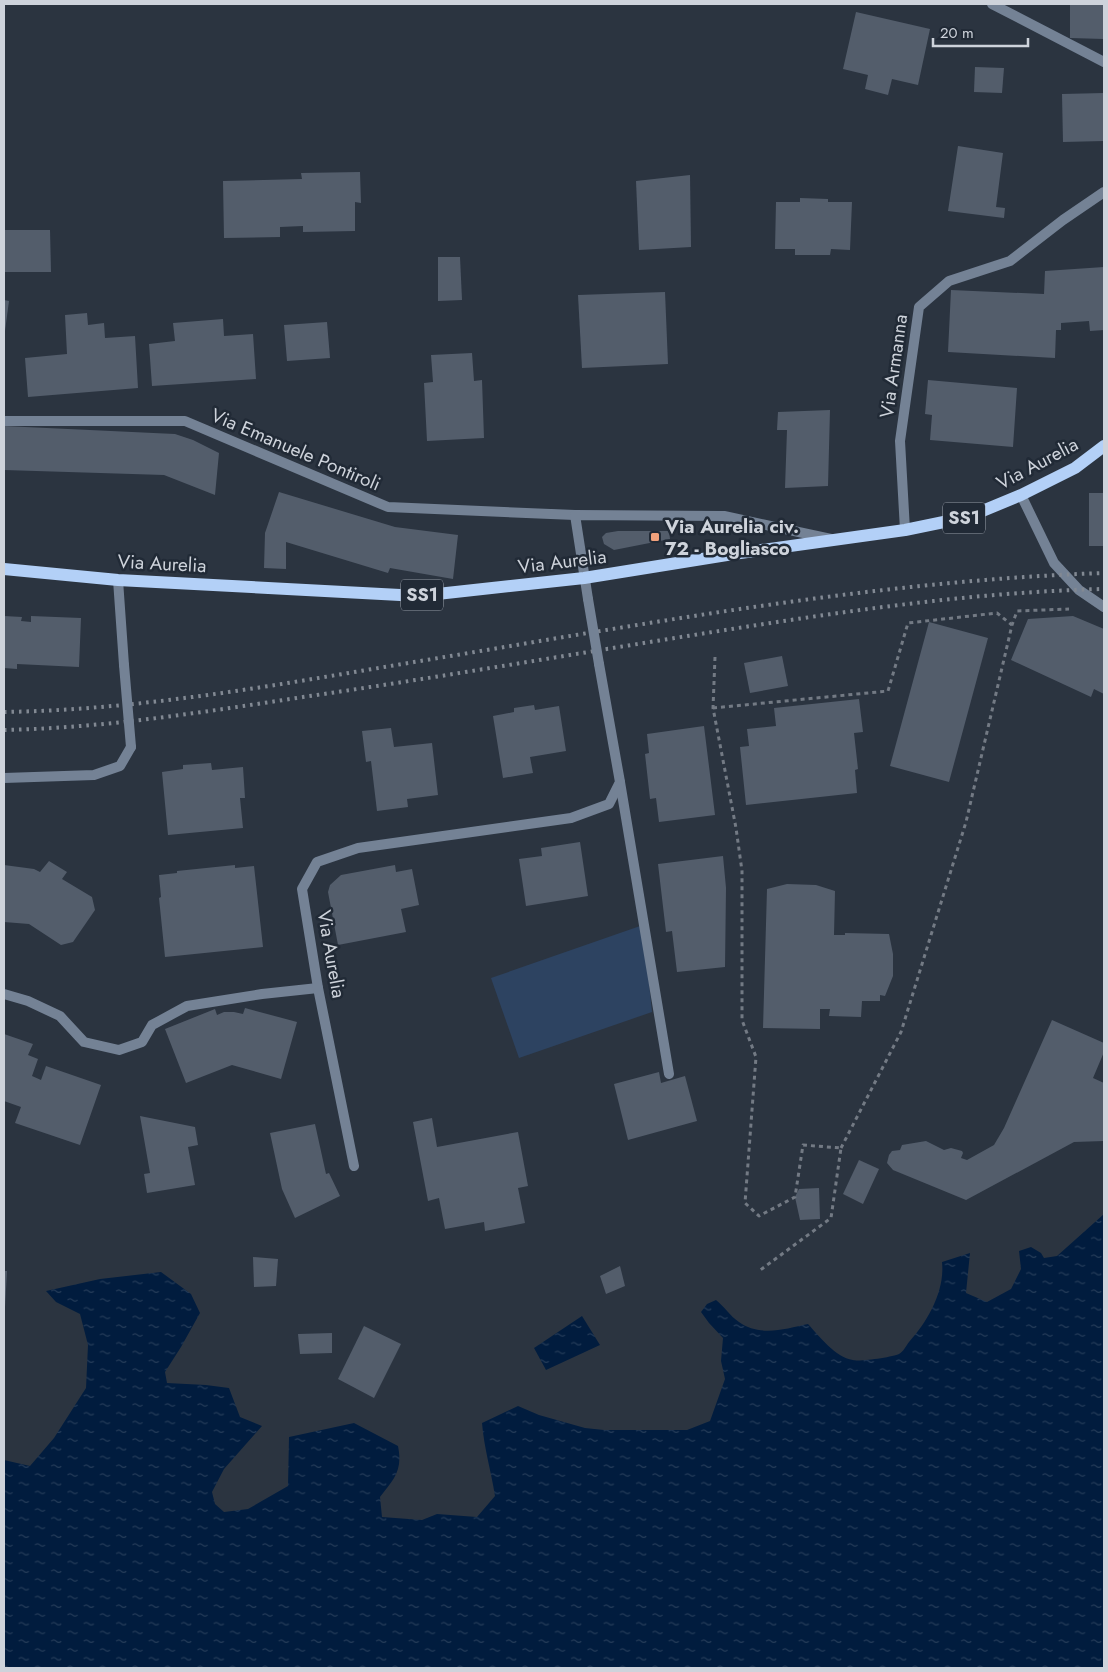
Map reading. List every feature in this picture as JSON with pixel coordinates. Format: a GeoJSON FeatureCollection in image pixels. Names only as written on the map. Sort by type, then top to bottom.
{"type":"FeatureCollection","features":[{"type":"Feature","properties":{"kind":"main road","name":"Via Aurelia"},"geometry":{"type":"LineString","coordinates":[[4,569],[118,580],[419,596],[584,578],[733,554],[905,530],[968,517],[1021,495],[1075,468],[1104,446]]}},
{"type":"Feature","properties":{"kind":"street"},"geometry":{"type":"LineString","coordinates":[[992,4],[1104,62]]}},
{"type":"Feature","properties":{"kind":"street","name":"Via Armanna"},"geometry":{"type":"LineString","coordinates":[[905,530],[900,441],[919,307],[949,281],[1010,260],[1104,192]]}},
{"type":"Feature","properties":{"kind":"street","name":"Via Emanuele Pontiroli"},"geometry":{"type":"LineString","coordinates":[[4,421],[185,421],[388,507],[574,515],[724,516],[836,540]]}},
{"type":"Feature","properties":{"kind":"street"},"geometry":{"type":"LineString","coordinates":[[1021,495],[1054,563],[1079,590],[1104,607]]}},
{"type":"Feature","properties":{"kind":"street"},"geometry":{"type":"LineString","coordinates":[[574,515],[669,1074]]}},
{"type":"Feature","properties":{"kind":"street"},"geometry":{"type":"LineString","coordinates":[[4,778],[94,775],[120,766],[131,747],[118,580]]}},
{"type":"Feature","properties":{"kind":"street","name":"Via Aurelia"},"geometry":{"type":"LineString","coordinates":[[354,1166],[318,988],[302,889],[317,862],[358,848],[572,818],[609,804],[620,782]]}},
{"type":"Feature","properties":{"kind":"street"},"geometry":{"type":"LineString","coordinates":[[4,994],[28,1001],[60,1016],[84,1042],[119,1050],[142,1042],[152,1026],[187,1006],[262,994],[318,988]]}},
{"type":"Feature","properties":{"kind":"path"},"geometry":{"type":"LineString","coordinates":[[759,1271],[831,1218],[841,1148],[902,1032],[966,822],[1012,625],[1017,611],[1075,609]]}},
{"type":"Feature","properties":{"kind":"path"},"geometry":{"type":"LineString","coordinates":[[714,708],[888,690],[908,623],[997,613],[1012,625]]}},
{"type":"Feature","properties":{"kind":"path"},"geometry":{"type":"LineString","coordinates":[[715,657],[714,708],[742,871],[742,1020],[756,1057],[745,1203],[759,1216],[795,1198],[803,1145],[841,1148]]}},
{"type":"Feature","properties":{"kind":"shaded area"},"geometry":{"type":"Polygon","coordinates":[[[643,925],[652,1012],[519,1058],[491,978],[643,925]]]}},
{"type":"Feature","properties":{"kind":"water"},"geometry":{"type":"Polygon","coordinates":[[[1104,1214],[1104,1668],[4,1668],[4,1460],[30,1466],[54,1438],[86,1388],[88,1345],[80,1314],[56,1302],[46,1291],[100,1279],[161,1272],[191,1294],[200,1313],[165,1372],[167,1383],[229,1388],[240,1417],[262,1426],[224,1469],[212,1492],[215,1504],[224,1512],[248,1509],[288,1486],[289,1437],[354,1423],[398,1446],[399,1462],[396,1474],[380,1497],[382,1517],[422,1520],[437,1514],[477,1517],[495,1496],[482,1423],[518,1406],[539,1415],[585,1428],[604,1430],[687,1430],[710,1421],[725,1379],[721,1361],[723,1338],[701,1312],[707,1304],[716,1300],[739,1322],[747,1327],[764,1331],[808,1324],[834,1351],[853,1360],[876,1359],[899,1354],[923,1325],[934,1305],[941,1284],[942,1262],[970,1253],[966,1293],[987,1302],[1011,1289],[1021,1269],[1019,1251],[1031,1247],[1041,1253],[1044,1258],[1057,1256],[1104,1214]]]}},
{"type":"Feature","properties":{"kind":"water"},"geometry":{"type":"Polygon","coordinates":[[[582,1316],[600,1345],[546,1370],[534,1348],[582,1316]]]}},
{"type":"Feature","properties":{"kind":"building"},"geometry":{"type":"Polygon","coordinates":[[[1070,4],[1104,4],[1104,39],[1070,38],[1070,4]]]}},
{"type":"Feature","properties":{"kind":"building"},"geometry":{"type":"Polygon","coordinates":[[[856,12],[930,29],[918,85],[892,79],[888,95],[865,89],[868,75],[843,69],[856,12]]]}},
{"type":"Feature","properties":{"kind":"building"},"geometry":{"type":"Polygon","coordinates":[[[975,67],[1004,68],[1002,93],[974,92],[975,67]]]}},
{"type":"Feature","properties":{"kind":"building"},"geometry":{"type":"Polygon","coordinates":[[[1104,93],[1104,141],[1063,142],[1062,94],[1104,93]]]}},
{"type":"Feature","properties":{"kind":"building"},"geometry":{"type":"Polygon","coordinates":[[[958,146],[1003,153],[996,207],[1005,208],[1004,218],[948,211],[958,146]]]}},
{"type":"Feature","properties":{"kind":"building"},"geometry":{"type":"Polygon","coordinates":[[[360,172],[361,203],[355,202],[355,231],[303,232],[303,226],[280,227],[280,237],[224,238],[223,181],[302,179],[301,173],[360,172]]]}},
{"type":"Feature","properties":{"kind":"building"},"geometry":{"type":"Polygon","coordinates":[[[690,175],[691,247],[639,250],[636,181],[690,175]]]}},
{"type":"Feature","properties":{"kind":"building"},"geometry":{"type":"Polygon","coordinates":[[[800,198],[828,199],[828,202],[852,202],[850,250],[831,249],[830,255],[795,255],[795,249],[775,249],[776,202],[800,202],[800,198]]]}},
{"type":"Feature","properties":{"kind":"building"},"geometry":{"type":"Polygon","coordinates":[[[4,230],[50,230],[51,272],[4,272],[4,230]]]}},
{"type":"Feature","properties":{"kind":"building"},"geometry":{"type":"Polygon","coordinates":[[[438,257],[460,257],[462,300],[438,301],[438,257]]]}},
{"type":"Feature","properties":{"kind":"building"},"geometry":{"type":"Polygon","coordinates":[[[1104,267],[1104,330],[1090,331],[1089,321],[1061,323],[1061,330],[1056,330],[1055,358],[948,352],[951,290],[1044,294],[1045,271],[1104,267]]]}},
{"type":"Feature","properties":{"kind":"building"},"geometry":{"type":"Polygon","coordinates":[[[665,292],[668,364],[582,368],[578,295],[665,292]]]}},
{"type":"Feature","properties":{"kind":"building"},"geometry":{"type":"Polygon","coordinates":[[[4,300],[9,301],[5,331],[4,330],[4,300]]]}},
{"type":"Feature","properties":{"kind":"building"},"geometry":{"type":"Polygon","coordinates":[[[87,313],[88,325],[104,323],[105,338],[135,336],[138,388],[28,397],[25,358],[67,354],[65,315],[87,313]]]}},
{"type":"Feature","properties":{"kind":"building"},"geometry":{"type":"Polygon","coordinates":[[[223,319],[224,336],[253,334],[256,379],[152,386],[149,344],[175,341],[173,323],[223,319]]]}},
{"type":"Feature","properties":{"kind":"building"},"geometry":{"type":"Polygon","coordinates":[[[327,322],[330,358],[287,361],[284,325],[327,322]]]}},
{"type":"Feature","properties":{"kind":"building"},"geometry":{"type":"Polygon","coordinates":[[[472,353],[474,381],[482,380],[484,438],[427,441],[424,383],[433,382],[431,355],[472,353]]]}},
{"type":"Feature","properties":{"kind":"building"},"geometry":{"type":"Polygon","coordinates":[[[928,380],[1017,388],[1013,447],[930,440],[932,415],[925,414],[928,380]]]}},
{"type":"Feature","properties":{"kind":"building"},"geometry":{"type":"Polygon","coordinates":[[[830,410],[828,486],[785,488],[787,430],[777,430],[778,412],[830,410]]]}},
{"type":"Feature","properties":{"kind":"building"},"geometry":{"type":"Polygon","coordinates":[[[4,426],[175,434],[193,440],[219,453],[215,495],[164,475],[4,470],[4,426]]]}},
{"type":"Feature","properties":{"kind":"building"},"geometry":{"type":"Polygon","coordinates":[[[279,492],[395,527],[458,535],[453,579],[390,568],[388,573],[286,542],[286,569],[264,568],[265,533],[279,492]]]}},
{"type":"Feature","properties":{"kind":"building"},"geometry":{"type":"Polygon","coordinates":[[[1089,493],[1104,493],[1104,546],[1089,546],[1089,493]]]}},
{"type":"Feature","properties":{"kind":"building"},"geometry":{"type":"Polygon","coordinates":[[[618,531],[669,531],[670,539],[614,550],[604,544],[602,537],[606,533],[618,531]]]}},
{"type":"Feature","properties":{"kind":"building"},"geometry":{"type":"Polygon","coordinates":[[[4,616],[22,617],[21,621],[31,622],[31,616],[81,618],[79,667],[17,664],[17,669],[4,668],[4,616]]]}},
{"type":"Feature","properties":{"kind":"building"},"geometry":{"type":"Polygon","coordinates":[[[1073,616],[1104,629],[1104,694],[1094,689],[1091,697],[1011,660],[1028,619],[1073,616]]]}},
{"type":"Feature","properties":{"kind":"building"},"geometry":{"type":"Polygon","coordinates":[[[929,622],[988,638],[949,782],[890,766],[929,622]]]}},
{"type":"Feature","properties":{"kind":"building"},"geometry":{"type":"Polygon","coordinates":[[[782,656],[788,686],[750,693],[744,663],[782,656]]]}},
{"type":"Feature","properties":{"kind":"building"},"geometry":{"type":"Polygon","coordinates":[[[859,699],[863,732],[854,733],[858,769],[855,770],[857,793],[746,805],[740,747],[749,746],[747,729],[776,726],[774,708],[859,699]]]}},
{"type":"Feature","properties":{"kind":"building"},"geometry":{"type":"Polygon","coordinates":[[[534,705],[535,710],[559,706],[566,751],[530,757],[533,773],[503,778],[493,716],[514,712],[514,708],[534,705]]]}},
{"type":"Feature","properties":{"kind":"building"},"geometry":{"type":"Polygon","coordinates":[[[704,726],[715,815],[659,822],[656,798],[650,799],[645,754],[649,753],[647,734],[704,726]]]}},
{"type":"Feature","properties":{"kind":"building"},"geometry":{"type":"Polygon","coordinates":[[[391,728],[394,747],[432,743],[438,795],[407,799],[408,807],[377,811],[371,761],[366,762],[362,731],[391,728]]]}},
{"type":"Feature","properties":{"kind":"building"},"geometry":{"type":"Polygon","coordinates":[[[211,763],[212,770],[243,767],[245,798],[240,798],[243,828],[168,835],[162,772],[183,769],[183,765],[211,763]]]}},
{"type":"Feature","properties":{"kind":"building"},"geometry":{"type":"Polygon","coordinates":[[[580,842],[588,896],[526,906],[519,859],[542,856],[541,848],[580,842]]]}},
{"type":"Feature","properties":{"kind":"building"},"geometry":{"type":"Polygon","coordinates":[[[723,856],[726,888],[725,967],[677,972],[672,931],[666,932],[658,864],[723,856]]]}},
{"type":"Feature","properties":{"kind":"building"},"geometry":{"type":"Polygon","coordinates":[[[49,861],[67,872],[62,879],[92,897],[95,910],[73,942],[61,945],[29,924],[4,922],[4,865],[34,869],[40,872],[49,861]]]}},
{"type":"Feature","properties":{"kind":"building"},"geometry":{"type":"Polygon","coordinates":[[[235,865],[235,868],[254,866],[263,947],[165,957],[159,898],[161,897],[159,875],[177,873],[177,871],[235,865]]]}},
{"type":"Feature","properties":{"kind":"building"},"geometry":{"type":"Polygon","coordinates":[[[395,865],[396,872],[412,869],[419,905],[401,909],[406,932],[338,945],[328,892],[330,885],[341,875],[395,865]]]}},
{"type":"Feature","properties":{"kind":"building"},"geometry":{"type":"Polygon","coordinates":[[[787,884],[816,885],[835,891],[834,935],[845,935],[845,933],[889,934],[893,954],[893,976],[885,996],[880,995],[880,1001],[862,1001],[861,1017],[829,1016],[830,1009],[820,1009],[820,1029],[763,1028],[767,889],[787,884]]]}},
{"type":"Feature","properties":{"kind":"building"},"geometry":{"type":"Polygon","coordinates":[[[245,1008],[297,1022],[281,1079],[232,1065],[186,1083],[165,1029],[215,1009],[217,1015],[224,1012],[243,1014],[245,1008]]]}},
{"type":"Feature","properties":{"kind":"building"},"geometry":{"type":"Polygon","coordinates":[[[1052,1020],[1104,1043],[1104,1052],[1093,1078],[1104,1083],[1104,1141],[1074,1142],[966,1200],[893,1170],[887,1163],[889,1155],[892,1151],[900,1150],[902,1145],[926,1141],[944,1150],[951,1148],[962,1151],[961,1158],[967,1160],[994,1145],[1004,1128],[1052,1020]]]}},
{"type":"Feature","properties":{"kind":"building"},"geometry":{"type":"Polygon","coordinates":[[[4,1034],[33,1044],[28,1055],[38,1059],[32,1076],[41,1080],[46,1066],[101,1085],[80,1145],[15,1123],[21,1107],[4,1101],[4,1034]]]}},
{"type":"Feature","properties":{"kind":"building"},"geometry":{"type":"Polygon","coordinates":[[[659,1072],[661,1083],[685,1076],[697,1121],[628,1140],[614,1084],[659,1072]]]}},
{"type":"Feature","properties":{"kind":"building"},"geometry":{"type":"Polygon","coordinates":[[[140,1116],[195,1127],[198,1145],[188,1147],[195,1185],[147,1193],[144,1174],[150,1173],[140,1116]]]}},
{"type":"Feature","properties":{"kind":"building"},"geometry":{"type":"Polygon","coordinates":[[[432,1118],[437,1147],[518,1132],[528,1186],[518,1188],[525,1223],[485,1231],[484,1222],[445,1229],[439,1198],[428,1201],[413,1122],[432,1118]]]}},
{"type":"Feature","properties":{"kind":"building"},"geometry":{"type":"Polygon","coordinates":[[[315,1124],[326,1174],[329,1173],[340,1196],[295,1218],[282,1189],[270,1133],[315,1124]]]}},
{"type":"Feature","properties":{"kind":"building"},"geometry":{"type":"Polygon","coordinates":[[[859,1160],[879,1169],[863,1204],[843,1194],[859,1160]]]}},
{"type":"Feature","properties":{"kind":"building"},"geometry":{"type":"Polygon","coordinates":[[[819,1188],[820,1219],[800,1220],[795,1197],[799,1189],[819,1188]]]}},
{"type":"Feature","properties":{"kind":"building"},"geometry":{"type":"Polygon","coordinates":[[[253,1257],[278,1259],[276,1286],[254,1287],[253,1257]]]}},
{"type":"Feature","properties":{"kind":"building"},"geometry":{"type":"Polygon","coordinates":[[[620,1266],[625,1286],[606,1294],[600,1276],[620,1266]]]}},
{"type":"Feature","properties":{"kind":"building"},"geometry":{"type":"Polygon","coordinates":[[[4,1271],[7,1271],[5,1307],[4,1307],[4,1271]]]}},
{"type":"Feature","properties":{"kind":"building"},"geometry":{"type":"Polygon","coordinates":[[[364,1326],[401,1344],[374,1398],[338,1379],[364,1326]]]}},
{"type":"Feature","properties":{"kind":"building"},"geometry":{"type":"Polygon","coordinates":[[[332,1333],[332,1353],[300,1354],[298,1334],[332,1333]]]}},
{"type":"Feature","properties":{"kind":"railway"},"geometry":{"type":"LineString","coordinates":[[4,712],[104,707],[204,696],[752,607],[840,595],[928,585],[1104,573]]}},
{"type":"Feature","properties":{"kind":"railway"},"geometry":{"type":"LineString","coordinates":[[4,730],[116,723],[191,714],[851,611],[1003,594],[1104,589]]}},
{"type":"Feature","properties":{"kind":"place","name":"Via Aurelia civ. 72 - Bogliasco"},"geometry":{"type":"Point","coordinates":[655,537]}}]}
